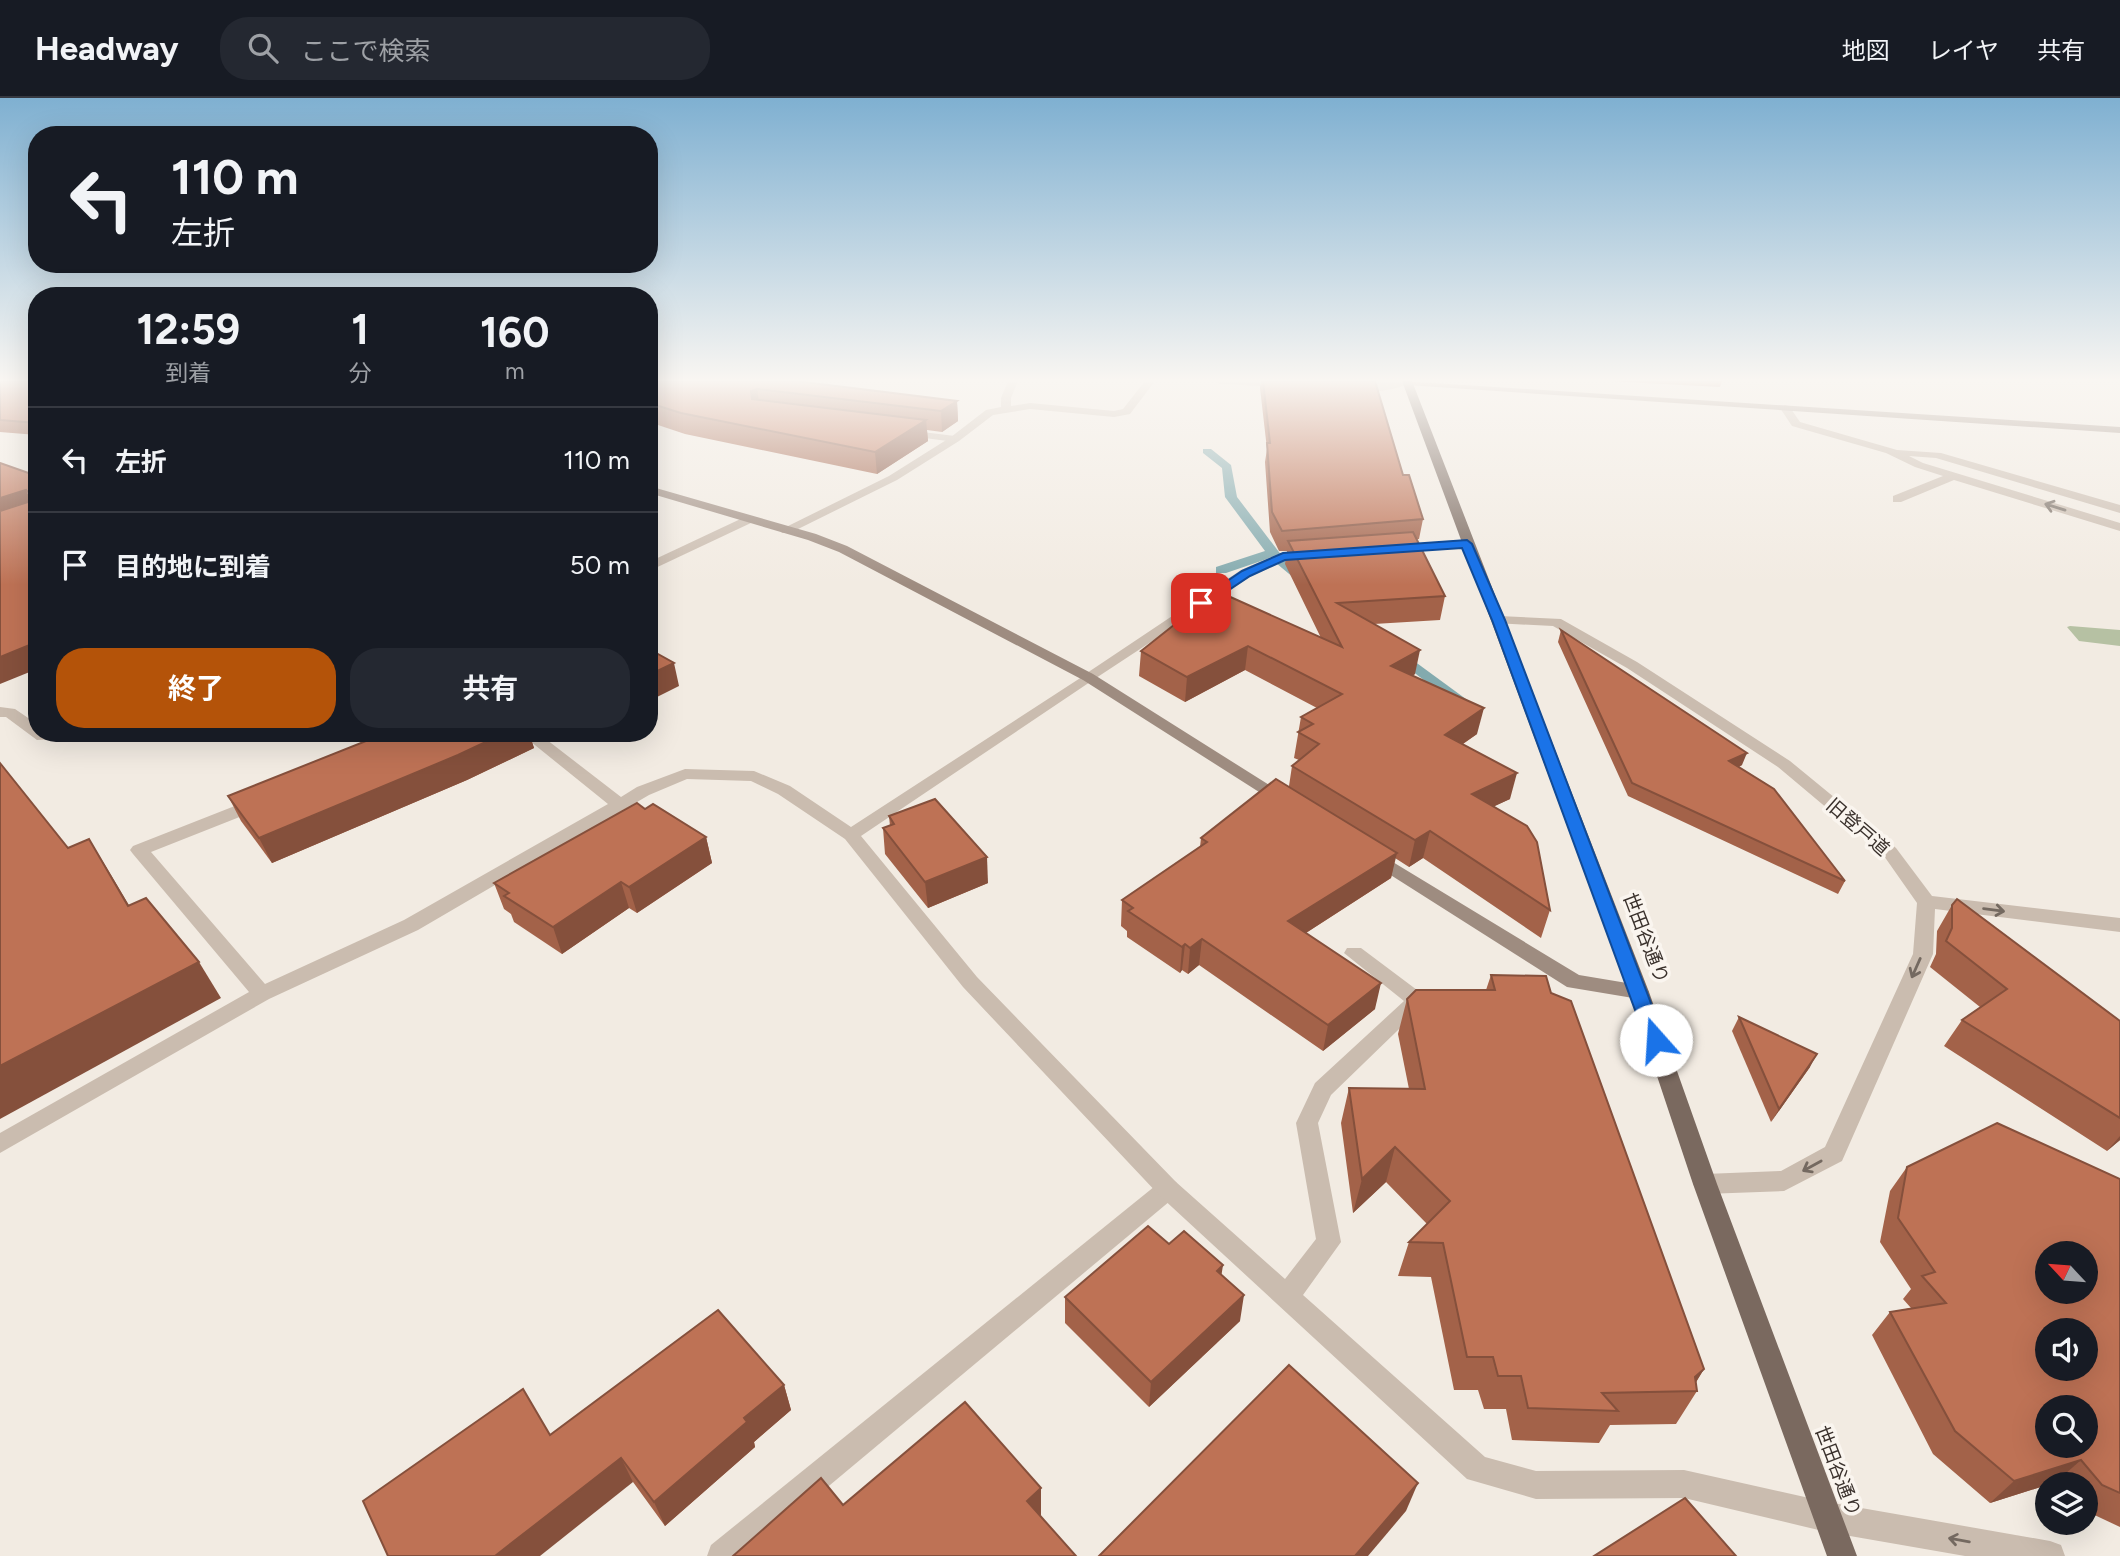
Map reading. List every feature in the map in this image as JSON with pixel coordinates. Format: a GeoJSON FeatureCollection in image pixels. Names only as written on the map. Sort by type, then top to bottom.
{"type":"FeatureCollection","features":[{"type":"Feature","properties":{"kind":"main road","name":"世田谷通り"},"geometry":{"type":"LineString","coordinates":[[1432,449],[1639,992],[1705,1184],[1842,1556]]}},
{"type":"Feature","properties":{"kind":"street"},"geometry":{"type":"LineString","coordinates":[[786,530],[893,478],[939,449]]}},
{"type":"Feature","properties":{"kind":"street"},"geometry":{"type":"LineString","coordinates":[[1883,449],[1919,465],[2120,527]]}},
{"type":"Feature","properties":{"kind":"street"},"geometry":{"type":"LineString","coordinates":[[1890,451],[1937,455],[2120,509]]}},
{"type":"Feature","properties":{"kind":"street"},"geometry":{"type":"LineString","coordinates":[[1897,499],[1953,476]]}},
{"type":"Feature","properties":{"kind":"street"},"geometry":{"type":"LineString","coordinates":[[658,492],[843,549],[1088,677],[1302,811]]}},
{"type":"Feature","properties":{"kind":"street"},"geometry":{"type":"LineString","coordinates":[[658,563],[749,519]]}},
{"type":"Feature","properties":{"kind":"street"},"geometry":{"type":"LineString","coordinates":[[1375,550],[1467,544]]}},
{"type":"Feature","properties":{"kind":"street"},"geometry":{"type":"LineString","coordinates":[[851,835],[1246,573],[1283,556],[1322,554]]}},
{"type":"Feature","properties":{"kind":"street","name":"旧登戸道"},"geometry":{"type":"LineString","coordinates":[[1499,620],[1556,622],[1632,665],[1772,756],[1890,852],[1926,902]]}},
{"type":"Feature","properties":{"kind":"street"},"geometry":{"type":"LineString","coordinates":[[0,712],[10,712],[28,726]]}},
{"type":"Feature","properties":{"kind":"street"},"geometry":{"type":"LineString","coordinates":[[540,742],[618,803]]}},
{"type":"Feature","properties":{"kind":"street"},"geometry":{"type":"LineString","coordinates":[[0,1144],[262,994],[411,925],[618,803],[685,774],[754,776],[784,790],[851,835],[970,982],[1168,1189],[1477,1469],[1536,1485],[1684,1484],[1827,1517],[2050,1556]]}},
{"type":"Feature","properties":{"kind":"street"},"geometry":{"type":"LineString","coordinates":[[262,994],[139,850],[267,800]]}},
{"type":"Feature","properties":{"kind":"street"},"geometry":{"type":"LineString","coordinates":[[1361,848],[1574,982],[1639,992]]}},
{"type":"Feature","properties":{"kind":"street"},"geometry":{"type":"LineString","coordinates":[[1705,1184],[1784,1181],[1834,1154],[1923,954],[1926,902],[2120,925]]}},
{"type":"Feature","properties":{"kind":"street"},"geometry":{"type":"LineString","coordinates":[[1286,1297],[1329,1242],[1307,1123],[1323,1089],[1419,1001],[1354,953]]}},
{"type":"Feature","properties":{"kind":"street"},"geometry":{"type":"LineString","coordinates":[[722,1556],[1168,1189]]}},
{"type":"Feature","properties":{"kind":"green space"},"geometry":{"type":"Polygon","coordinates":[[[2067,627],[2120,630],[2120,646],[2079,641],[2067,627]]]}},
{"type":"Feature","properties":{"kind":"building"},"geometry":{"type":"Polygon","coordinates":[[[1267,449],[1395,449],[1403,475],[1409,475],[1423,519],[1282,531],[1272,512],[1267,449]]]}},
{"type":"Feature","properties":{"kind":"building"},"geometry":{"type":"Polygon","coordinates":[[[0,463],[28,473],[28,492],[26,490],[0,498],[0,463]]]}},
{"type":"Feature","properties":{"kind":"building"},"geometry":{"type":"Polygon","coordinates":[[[28,502],[28,646],[0,657],[0,511],[28,502]]]}},
{"type":"Feature","properties":{"kind":"building"},"geometry":{"type":"Polygon","coordinates":[[[1413,532],[1445,596],[1337,603],[1420,650],[1391,666],[1484,708],[1445,735],[1517,773],[1472,794],[1527,826],[1537,842],[1550,910],[1430,831],[1415,840],[1292,766],[1319,744],[1298,732],[1313,724],[1301,717],[1342,694],[1248,646],[1187,677],[1141,651],[1217,591],[1342,647],[1288,541],[1413,532]]]}},
{"type":"Feature","properties":{"kind":"building"},"geometry":{"type":"Polygon","coordinates":[[[1561,630],[1747,753],[1729,761],[1774,789],[1845,881],[1632,783],[1561,630]]]}},
{"type":"Feature","properties":{"kind":"building"},"geometry":{"type":"Polygon","coordinates":[[[658,654],[674,663],[658,671],[658,654]]]}},
{"type":"Feature","properties":{"kind":"building"},"geometry":{"type":"Polygon","coordinates":[[[363,742],[486,742],[259,838],[228,796],[363,742]]]}},
{"type":"Feature","properties":{"kind":"building"},"geometry":{"type":"Polygon","coordinates":[[[0,763],[68,848],[89,839],[128,906],[146,898],[199,962],[0,1066],[0,763]]]}},
{"type":"Feature","properties":{"kind":"building"},"geometry":{"type":"Polygon","coordinates":[[[1276,779],[1397,853],[1288,921],[1381,983],[1328,1025],[1202,939],[1190,948],[1185,944],[1182,947],[1128,911],[1133,908],[1122,900],[1207,842],[1201,838],[1276,779]]]}},
{"type":"Feature","properties":{"kind":"building"},"geometry":{"type":"Polygon","coordinates":[[[935,799],[987,857],[925,882],[883,828],[894,824],[889,816],[935,799]]]}},
{"type":"Feature","properties":{"kind":"building"},"geometry":{"type":"Polygon","coordinates":[[[637,803],[645,809],[653,804],[706,837],[629,887],[621,882],[553,927],[504,896],[509,893],[494,883],[637,803]]]}},
{"type":"Feature","properties":{"kind":"building"},"geometry":{"type":"Polygon","coordinates":[[[1957,899],[2120,1021],[2120,1118],[1962,1020],[2007,989],[1946,941],[1952,928],[1952,905],[1957,899]]]}},
{"type":"Feature","properties":{"kind":"building"},"geometry":{"type":"Polygon","coordinates":[[[1491,975],[1546,976],[1551,993],[1571,1001],[1704,1369],[1695,1377],[1697,1391],[1602,1393],[1618,1411],[1528,1408],[1521,1376],[1498,1376],[1493,1357],[1467,1357],[1443,1243],[1409,1242],[1450,1201],[1395,1147],[1362,1179],[1349,1088],[1425,1089],[1407,999],[1416,990],[1495,990],[1491,975]]]}},
{"type":"Feature","properties":{"kind":"building"},"geometry":{"type":"Polygon","coordinates":[[[1739,1017],[1817,1054],[1779,1109],[1739,1017]]]}},
{"type":"Feature","properties":{"kind":"building"},"geometry":{"type":"Polygon","coordinates":[[[1997,1123],[2120,1179],[2120,1493],[2102,1485],[2098,1480],[2098,1472],[2091,1472],[2081,1460],[2035,1472],[2035,1474],[2014,1481],[1955,1431],[1890,1312],[1946,1303],[1922,1276],[1935,1272],[1898,1218],[1907,1167],[1997,1123]]]}},
{"type":"Feature","properties":{"kind":"building"},"geometry":{"type":"Polygon","coordinates":[[[1148,1226],[1169,1244],[1184,1231],[1223,1265],[1217,1271],[1244,1295],[1151,1382],[1065,1297],[1148,1226]]]}},
{"type":"Feature","properties":{"kind":"building"},"geometry":{"type":"Polygon","coordinates":[[[718,1310],[784,1385],[744,1418],[747,1422],[654,1502],[621,1458],[495,1556],[388,1556],[363,1501],[523,1389],[550,1435],[718,1310]]]}},
{"type":"Feature","properties":{"kind":"building"},"geometry":{"type":"Polygon","coordinates":[[[1289,1365],[1418,1483],[1355,1556],[1099,1556],[1289,1365]]]}},
{"type":"Feature","properties":{"kind":"building"},"geometry":{"type":"Polygon","coordinates":[[[965,1402],[1041,1488],[1027,1501],[1076,1556],[733,1556],[821,1478],[843,1505],[965,1402]]]}},
{"type":"Feature","properties":{"kind":"building"},"geometry":{"type":"Polygon","coordinates":[[[1685,1498],[1736,1556],[1594,1556],[1685,1498]]]}},
{"type":"Feature","properties":{"kind":"waterway"},"geometry":{"type":"LineString","coordinates":[[1207,451],[1227,467],[1231,497],[1273,553]]}},
{"type":"Feature","properties":{"kind":"waterway"},"geometry":{"type":"LineString","coordinates":[[1221,570],[1273,553]]}},
{"type":"Feature","properties":{"kind":"waterway"},"geometry":{"type":"LineString","coordinates":[[1273,553],[1305,580]]}},
{"type":"Feature","properties":{"kind":"waterway"},"geometry":{"type":"LineString","coordinates":[[1399,654],[1465,705]]}},
{"type":"Feature","properties":{"kind":"route"},"geometry":{"type":"LineString","coordinates":[[1201,603],[1246,573],[1283,556],[1467,544],[1499,620],[1656,1040]]}}]}
